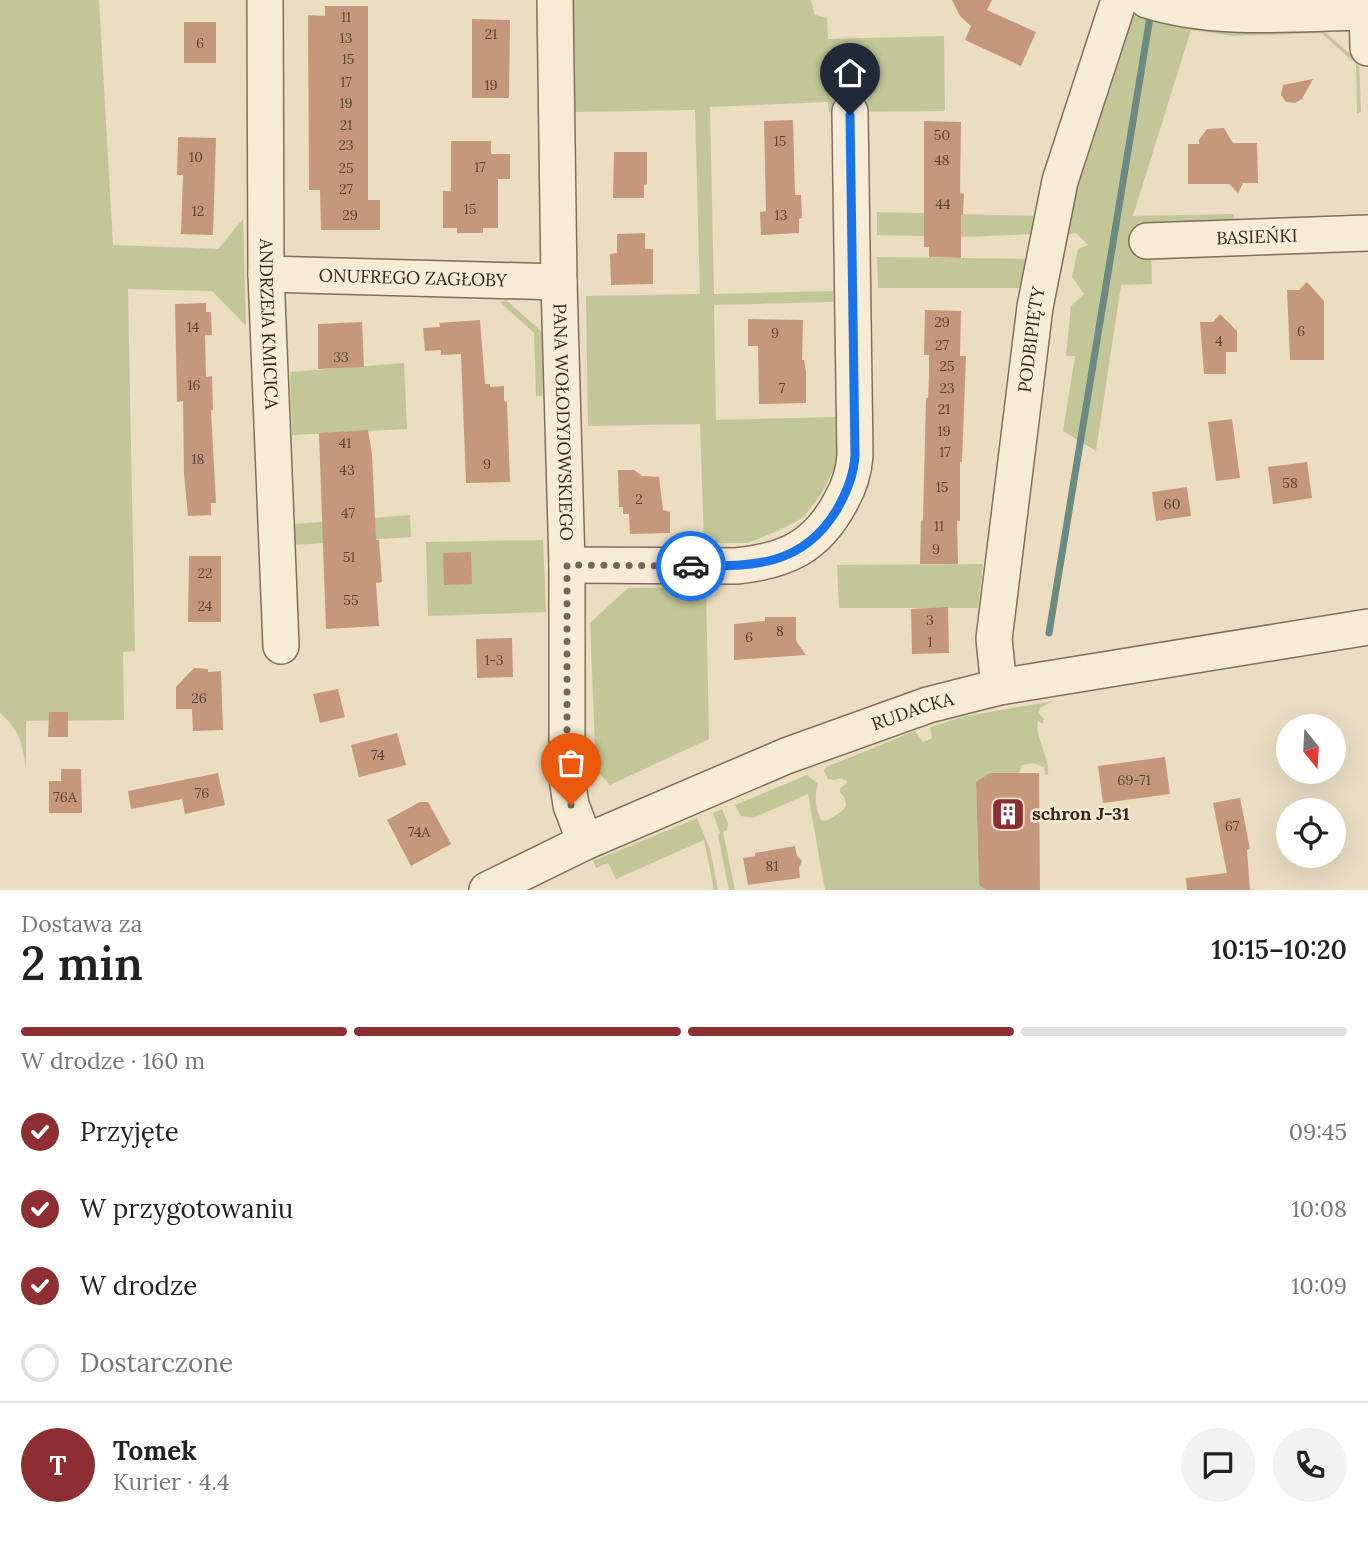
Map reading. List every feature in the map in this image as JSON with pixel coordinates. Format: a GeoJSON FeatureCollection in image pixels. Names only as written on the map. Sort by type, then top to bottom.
{"type":"FeatureCollection","features":[{"type":"Feature","properties":{"kind":"street","name":"ANDRZEJA KMICICA"},"geometry":{"type":"LineString","coordinates":[[265,0],[266,274],[281,646]]}},
{"type":"Feature","properties":{"kind":"street","name":"PANA WOŁODYJOWSKIEGO"},"geometry":{"type":"LineString","coordinates":[[555,0],[567,565],[567,781],[573,813],[585,842]]}},
{"type":"Feature","properties":{"kind":"street","name":"PODBIPIĘTY"},"geometry":{"type":"LineString","coordinates":[[999,687],[994,639],[1035,307],[1060,181],[1119,0]]}},
{"type":"Feature","properties":{"kind":"street"},"geometry":{"type":"LineString","coordinates":[[1147,0],[1172,8],[1199,12],[1367,6],[1368,48]]}},
{"type":"Feature","properties":{"kind":"street"},"geometry":{"type":"LineString","coordinates":[[567,565],[736,566],[760,563],[783,557],[801,548],[817,536],[834,513],[852,477],[855,455],[850,112]]}},
{"type":"Feature","properties":{"kind":"street","name":"BASIEŃKI"},"geometry":{"type":"LineString","coordinates":[[1147,241],[1368,233]]}},
{"type":"Feature","properties":{"kind":"street","name":"ONUFREGO ZAGŁOBY"},"geometry":{"type":"LineString","coordinates":[[266,274],[559,282]]}},
{"type":"Feature","properties":{"kind":"street","name":"RUDACKA"},"geometry":{"type":"LineString","coordinates":[[487,890],[545,877],[585,842],[786,756],[929,705],[999,687],[1368,628]]}},
{"type":"Feature","properties":{"kind":"green space"},"geometry":{"type":"Polygon","coordinates":[[[0,0],[99,0],[113,245],[218,249],[243,219],[246,326],[212,291],[128,289],[135,651],[123,652],[124,720],[26,721],[26,769],[19,738],[0,713],[0,0]]]}},
{"type":"Feature","properties":{"kind":"green space"},"geometry":{"type":"Polygon","coordinates":[[[573,0],[811,0],[815,15],[827,18],[828,39],[944,36],[945,111],[829,112],[828,102],[710,107],[714,294],[833,291],[833,302],[714,305],[716,420],[835,417],[836,466],[821,494],[804,517],[748,543],[704,543],[700,424],[588,426],[586,296],[700,294],[695,110],[575,112],[573,0]]]}},
{"type":"Feature","properties":{"kind":"green space"},"geometry":{"type":"Polygon","coordinates":[[[1135,12],[1319,27],[1355,58],[1359,58],[1361,112],[1357,114],[1356,64],[1321,33],[1233,36],[1191,30],[1133,216],[1234,214],[1234,228],[1151,248],[1152,284],[1121,285],[1096,451],[1063,431],[1075,356],[1066,356],[1071,306],[1084,294],[1072,277],[1078,249],[1088,245],[1076,233],[1064,235],[1077,188],[1067,186],[1129,15],[1135,12]]]}},
{"type":"Feature","properties":{"kind":"green space"},"geometry":{"type":"Polygon","coordinates":[[[877,212],[1037,216],[1033,234],[961,237],[877,235],[877,212]]]}},
{"type":"Feature","properties":{"kind":"green space"},"geometry":{"type":"Polygon","coordinates":[[[877,257],[1028,259],[1023,288],[878,288],[877,257]]]}},
{"type":"Feature","properties":{"kind":"green space"},"geometry":{"type":"Polygon","coordinates":[[[506,300],[542,332],[543,396],[536,396],[534,333],[500,302],[506,300]]]}},
{"type":"Feature","properties":{"kind":"green space"},"geometry":{"type":"Polygon","coordinates":[[[404,363],[407,429],[292,435],[290,372],[404,363]]]}},
{"type":"Feature","properties":{"kind":"green space"},"geometry":{"type":"Polygon","coordinates":[[[410,515],[411,537],[295,545],[294,524],[410,515]]]}},
{"type":"Feature","properties":{"kind":"green space"},"geometry":{"type":"Polygon","coordinates":[[[543,540],[546,612],[428,616],[426,542],[543,540]]]}},
{"type":"Feature","properties":{"kind":"green space"},"geometry":{"type":"Polygon","coordinates":[[[983,564],[978,608],[839,608],[837,565],[983,564]]]}},
{"type":"Feature","properties":{"kind":"green space"},"geometry":{"type":"Polygon","coordinates":[[[706,587],[709,739],[610,785],[596,770],[590,623],[628,588],[706,587]]]}},
{"type":"Feature","properties":{"kind":"green space"},"geometry":{"type":"Polygon","coordinates":[[[1053,701],[1040,708],[1043,724],[1038,721],[1048,775],[1045,774],[1044,767],[1033,763],[1022,765],[1019,773],[991,773],[976,782],[979,884],[986,890],[825,890],[808,794],[753,818],[741,816],[735,805],[807,775],[818,784],[816,807],[821,820],[826,821],[846,806],[840,788],[847,781],[841,778],[828,779],[824,771],[826,767],[915,731],[923,742],[932,738],[930,727],[966,716],[1053,701]]]}},
{"type":"Feature","properties":{"kind":"green space"},"geometry":{"type":"Polygon","coordinates":[[[722,809],[728,823],[727,830],[723,832],[735,890],[729,890],[718,835],[720,833],[713,813],[722,809]]]}},
{"type":"Feature","properties":{"kind":"green space"},"geometry":{"type":"Polygon","coordinates":[[[697,818],[710,849],[718,890],[714,890],[704,840],[616,879],[608,863],[596,868],[593,861],[697,818]]]}},
{"type":"Feature","properties":{"kind":"building"},"geometry":{"type":"Polygon","coordinates":[[[952,0],[992,0],[987,10],[1036,32],[1021,66],[965,40],[971,26],[960,16],[952,0]]]}},
{"type":"Feature","properties":{"kind":"building"},"geometry":{"type":"Polygon","coordinates":[[[325,6],[368,6],[368,200],[380,200],[380,230],[321,230],[320,190],[309,190],[308,15],[325,16],[325,6]]]}},
{"type":"Feature","properties":{"kind":"building"},"geometry":{"type":"Polygon","coordinates":[[[472,19],[510,20],[509,98],[472,98],[472,19]]]}},
{"type":"Feature","properties":{"kind":"building"},"geometry":{"type":"Polygon","coordinates":[[[184,22],[216,22],[216,63],[184,63],[184,22]]]}},
{"type":"Feature","properties":{"kind":"building"},"geometry":{"type":"Polygon","coordinates":[[[1313,79],[1302,99],[1295,103],[1286,102],[1281,95],[1283,85],[1313,79]]]}},
{"type":"Feature","properties":{"kind":"building"},"geometry":{"type":"Polygon","coordinates":[[[793,120],[795,195],[801,195],[802,218],[799,219],[799,233],[761,235],[760,212],[766,211],[764,121],[793,120]]]}},
{"type":"Feature","properties":{"kind":"building"},"geometry":{"type":"Polygon","coordinates":[[[924,121],[961,122],[960,193],[964,194],[961,258],[929,257],[929,247],[924,247],[924,121]]]}},
{"type":"Feature","properties":{"kind":"building"},"geometry":{"type":"Polygon","coordinates":[[[1224,128],[1233,143],[1257,143],[1258,183],[1243,183],[1238,193],[1229,184],[1188,184],[1188,144],[1199,144],[1207,129],[1224,128]]]}},
{"type":"Feature","properties":{"kind":"building"},"geometry":{"type":"Polygon","coordinates":[[[178,137],[216,138],[213,235],[181,234],[183,175],[177,175],[178,137]]]}},
{"type":"Feature","properties":{"kind":"building"},"geometry":{"type":"Polygon","coordinates":[[[451,141],[491,141],[491,154],[510,154],[510,179],[498,179],[498,228],[483,228],[483,233],[457,233],[457,228],[443,228],[443,191],[451,191],[451,141]]]}},
{"type":"Feature","properties":{"kind":"building"},"geometry":{"type":"Polygon","coordinates":[[[614,152],[647,152],[644,198],[613,198],[614,152]]]}},
{"type":"Feature","properties":{"kind":"building"},"geometry":{"type":"Polygon","coordinates":[[[645,233],[645,249],[653,249],[653,284],[611,285],[610,254],[617,253],[617,234],[645,233]]]}},
{"type":"Feature","properties":{"kind":"building"},"geometry":{"type":"Polygon","coordinates":[[[1307,282],[1324,301],[1324,360],[1290,360],[1287,290],[1299,290],[1307,282]]]}},
{"type":"Feature","properties":{"kind":"building"},"geometry":{"type":"Polygon","coordinates":[[[206,303],[206,312],[211,312],[212,335],[205,335],[206,377],[212,376],[216,503],[211,503],[211,515],[188,516],[184,474],[183,401],[177,402],[175,304],[206,303]]]}},
{"type":"Feature","properties":{"kind":"building"},"geometry":{"type":"Polygon","coordinates":[[[925,310],[961,311],[960,356],[966,356],[960,462],[960,521],[957,521],[958,564],[920,564],[929,376],[929,355],[924,355],[925,310]]]}},
{"type":"Feature","properties":{"kind":"building"},"geometry":{"type":"Polygon","coordinates":[[[1220,314],[1237,331],[1237,352],[1226,352],[1226,374],[1204,374],[1200,322],[1213,322],[1220,314]]]}},
{"type":"Feature","properties":{"kind":"building"},"geometry":{"type":"Polygon","coordinates":[[[748,319],[803,320],[802,360],[806,372],[806,403],[759,404],[758,346],[748,346],[748,319]]]}},
{"type":"Feature","properties":{"kind":"building"},"geometry":{"type":"Polygon","coordinates":[[[480,320],[485,384],[490,384],[490,387],[504,386],[504,401],[507,402],[510,482],[466,483],[461,354],[441,355],[441,350],[425,351],[423,328],[440,327],[439,323],[480,320]]]}},
{"type":"Feature","properties":{"kind":"building"},"geometry":{"type":"Polygon","coordinates":[[[362,322],[364,367],[318,369],[318,324],[362,322]]]}},
{"type":"Feature","properties":{"kind":"building"},"geometry":{"type":"Polygon","coordinates":[[[1232,419],[1240,478],[1216,481],[1208,422],[1232,419]]]}},
{"type":"Feature","properties":{"kind":"building"},"geometry":{"type":"Polygon","coordinates":[[[368,430],[372,454],[376,540],[379,540],[382,582],[376,583],[379,626],[326,629],[319,433],[368,430]]]}},
{"type":"Feature","properties":{"kind":"building"},"geometry":{"type":"Polygon","coordinates":[[[1307,462],[1312,498],[1273,504],[1268,467],[1307,462]]]}},
{"type":"Feature","properties":{"kind":"building"},"geometry":{"type":"Polygon","coordinates":[[[618,470],[634,470],[642,476],[659,477],[663,510],[670,512],[670,533],[630,534],[629,514],[623,514],[623,507],[619,507],[618,470]]]}},
{"type":"Feature","properties":{"kind":"building"},"geometry":{"type":"Polygon","coordinates":[[[1187,487],[1191,516],[1156,521],[1152,492],[1187,487]]]}},
{"type":"Feature","properties":{"kind":"building"},"geometry":{"type":"Polygon","coordinates":[[[471,552],[472,584],[444,585],[443,553],[471,552]]]}},
{"type":"Feature","properties":{"kind":"building"},"geometry":{"type":"Polygon","coordinates":[[[189,556],[221,556],[221,622],[188,622],[189,556]]]}},
{"type":"Feature","properties":{"kind":"building"},"geometry":{"type":"Polygon","coordinates":[[[948,607],[949,653],[912,654],[911,609],[948,607]]]}},
{"type":"Feature","properties":{"kind":"building"},"geometry":{"type":"Polygon","coordinates":[[[765,617],[796,617],[796,641],[806,655],[734,660],[734,624],[765,621],[765,617]]]}},
{"type":"Feature","properties":{"kind":"building"},"geometry":{"type":"Polygon","coordinates":[[[512,638],[513,677],[477,678],[476,639],[512,638]]]}},
{"type":"Feature","properties":{"kind":"building"},"geometry":{"type":"Polygon","coordinates":[[[194,668],[208,669],[208,672],[221,671],[223,730],[193,731],[192,709],[176,709],[176,687],[194,668]]]}},
{"type":"Feature","properties":{"kind":"building"},"geometry":{"type":"Polygon","coordinates":[[[338,689],[345,717],[320,723],[313,694],[338,689]]]}},
{"type":"Feature","properties":{"kind":"building"},"geometry":{"type":"Polygon","coordinates":[[[49,712],[68,712],[68,737],[48,737],[49,712]]]}},
{"type":"Feature","properties":{"kind":"building"},"geometry":{"type":"Polygon","coordinates":[[[397,733],[406,765],[359,777],[351,745],[397,733]]]}},
{"type":"Feature","properties":{"kind":"building"},"geometry":{"type":"Polygon","coordinates":[[[1165,757],[1170,794],[1103,803],[1098,766],[1165,757]]]}},
{"type":"Feature","properties":{"kind":"building"},"geometry":{"type":"Polygon","coordinates":[[[61,769],[81,769],[82,813],[49,813],[49,781],[61,781],[61,769]]]}},
{"type":"Feature","properties":{"kind":"building"},"geometry":{"type":"Polygon","coordinates":[[[218,773],[225,805],[185,814],[182,799],[131,809],[128,791],[218,773]]]}},
{"type":"Feature","properties":{"kind":"building","name":"schron J-31"},"geometry":{"type":"Polygon","coordinates":[[[990,773],[1039,773],[1040,890],[986,890],[979,885],[976,782],[990,773]]]}},
{"type":"Feature","properties":{"kind":"building"},"geometry":{"type":"Polygon","coordinates":[[[1240,798],[1250,849],[1247,850],[1250,890],[1187,890],[1186,878],[1227,873],[1213,803],[1240,798]]]}},
{"type":"Feature","properties":{"kind":"building"},"geometry":{"type":"Polygon","coordinates":[[[420,802],[428,802],[451,844],[411,866],[387,820],[420,802]]]}},
{"type":"Feature","properties":{"kind":"building"},"geometry":{"type":"Polygon","coordinates":[[[795,846],[797,856],[802,861],[799,868],[800,878],[748,885],[743,858],[755,856],[755,853],[795,846]]]}},
{"type":"Feature","properties":{"kind":"waterway"},"geometry":{"type":"LineString","coordinates":[[1049,633],[1150,17]]}},
{"type":"Feature","properties":{"kind":"way so far"},"geometry":{"type":"LineString","coordinates":[[571,805],[567,778],[567,565],[691,566]]}},
{"type":"Feature","properties":{"kind":"place","name":"schron J-31"},"geometry":{"type":"Point","coordinates":[1008,814]}},
{"type":"Feature","properties":{"kind":"route"},"geometry":{"type":"LineString","coordinates":[[691,566],[753,564],[796,551],[812,541],[825,527],[852,477],[855,455],[850,115]]}}]}
